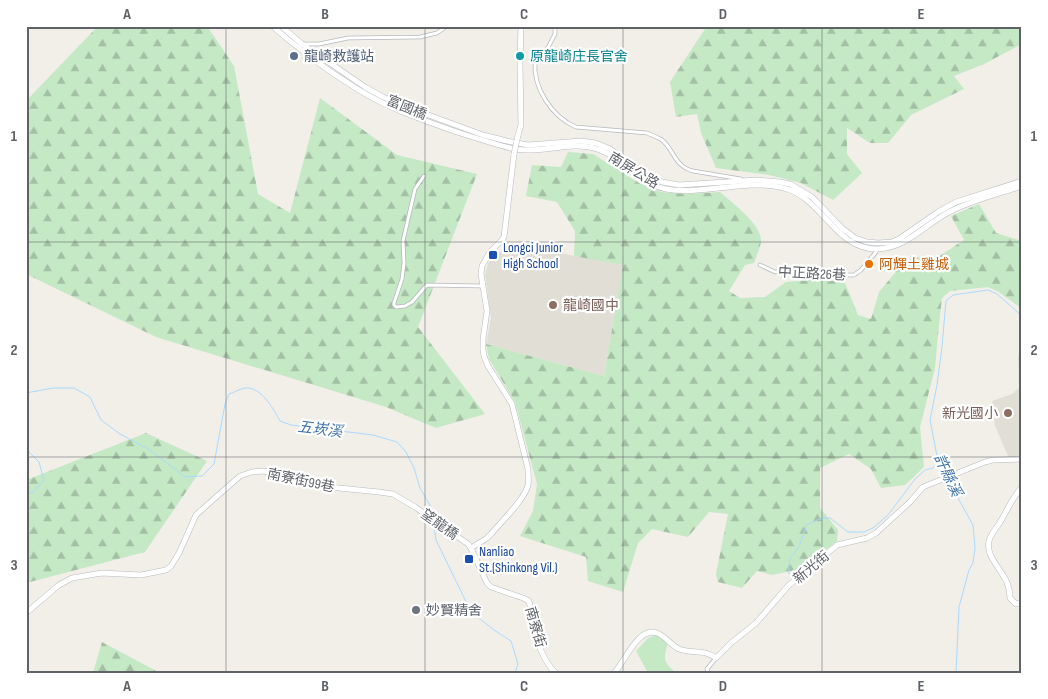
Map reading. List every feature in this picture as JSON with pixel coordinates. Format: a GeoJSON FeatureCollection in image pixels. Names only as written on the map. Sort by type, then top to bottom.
{"type":"FeatureCollection","features":[{"type":"Feature","properties":{"kind":"street"},"geometry":{"type":"LineString","coordinates":[[272,26],[300,46],[348,38],[420,37],[437,33],[447,26]]}},
{"type":"Feature","properties":{"kind":"street"},"geometry":{"type":"LineString","coordinates":[[281,26],[300,46]]}},
{"type":"Feature","properties":{"kind":"street"},"geometry":{"type":"LineString","coordinates":[[471,548],[487,538],[514,507],[523,496],[528,486],[529,478],[512,404],[484,356],[483,339],[487,311],[481,274],[482,266],[490,252],[504,237],[514,154],[521,125],[521,26]]}},
{"type":"Feature","properties":{"kind":"street"},"geometry":{"type":"LineString","coordinates":[[555,26],[555,34],[542,59],[535,62],[535,77],[546,101],[568,123],[576,127],[647,134],[663,141],[677,162],[686,169],[693,172],[749,181],[764,186]]}},
{"type":"Feature","properties":{"kind":"street","name":"富國橋"},"geometry":{"type":"LineString","coordinates":[[300,46],[383,97],[441,121],[506,144]]}},
{"type":"Feature","properties":{"kind":"street","name":"南屏公路"},"geometry":{"type":"LineString","coordinates":[[506,144],[547,144],[581,141],[596,143],[610,149],[647,176],[662,182],[679,185],[749,181],[780,182],[797,187],[812,196],[843,229],[861,241],[877,246]]}},
{"type":"Feature","properties":{"kind":"street","name":"南屏公路"},"geometry":{"type":"LineString","coordinates":[[506,144],[528,150],[581,146],[594,148],[608,154],[644,180],[666,189],[781,187],[795,193],[814,206],[848,240],[860,246],[877,246]]}},
{"type":"Feature","properties":{"kind":"street"},"geometry":{"type":"LineString","coordinates":[[424,176],[415,189],[403,242],[404,263],[402,279],[394,305],[396,307],[405,306],[412,302],[427,285],[483,286]]}},
{"type":"Feature","properties":{"kind":"street"},"geometry":{"type":"LineString","coordinates":[[877,246],[899,239],[938,212],[962,200],[1022,181]]}},
{"type":"Feature","properties":{"kind":"street"},"geometry":{"type":"LineString","coordinates":[[877,246],[885,248],[902,243],[941,216],[959,207],[1022,186]]}},
{"type":"Feature","properties":{"kind":"street","name":"中正路26巷"},"geometry":{"type":"LineString","coordinates":[[760,265],[775,272],[829,272],[854,275],[861,270],[876,252],[877,246]]}},
{"type":"Feature","properties":{"kind":"street","name":"新光街"},"geometry":{"type":"LineString","coordinates":[[708,673],[707,669],[716,658],[756,622],[788,586],[837,545],[876,534],[923,487],[985,462],[1022,459]]}},
{"type":"Feature","properties":{"kind":"street","name":"南寮街99巷"},"geometry":{"type":"LineString","coordinates":[[26,613],[59,585],[72,578],[102,573],[141,575],[166,570],[172,566],[196,515],[240,476],[252,472],[262,471],[292,475],[328,487],[386,493],[399,497],[415,507]]}},
{"type":"Feature","properties":{"kind":"street"},"geometry":{"type":"LineString","coordinates":[[1022,487],[1013,497],[988,543],[991,556],[1006,578],[1010,588],[1010,598],[1016,604],[1022,603]]}},
{"type":"Feature","properties":{"kind":"street","name":"望龍橋"},"geometry":{"type":"LineString","coordinates":[[415,507],[464,541],[471,548]]}},
{"type":"Feature","properties":{"kind":"street","name":"南寮街"},"geometry":{"type":"LineString","coordinates":[[471,548],[487,583],[491,587],[529,601],[535,635],[548,664],[556,673]]}},
{"type":"Feature","properties":{"kind":"street"},"geometry":{"type":"LineString","coordinates":[[614,673],[640,636],[650,632],[655,632],[678,648],[689,652],[711,654],[716,658]]}},
{"type":"Feature","properties":{"kind":"shaded area","name":"龍崎國中"},"geometry":{"type":"Polygon","coordinates":[[[507,243],[623,265],[604,376],[486,344],[491,318],[485,274],[489,261],[496,252],[505,250],[507,243]]]}},
{"type":"Feature","properties":{"kind":"shaded area","name":"新光國小"},"geometry":{"type":"Polygon","coordinates":[[[1018,355],[1022,357],[1022,458],[1009,458],[995,426],[992,401],[1012,394],[1019,388],[1018,355]]]}},
{"type":"Feature","properties":{"kind":"green space"},"geometry":{"type":"Polygon","coordinates":[[[98,26],[207,26],[234,66],[258,194],[290,213],[320,98],[397,155],[477,174],[418,327],[485,414],[436,428],[386,407],[156,337],[26,274],[26,101],[98,26]]]}},
{"type":"Feature","properties":{"kind":"green space"},"geometry":{"type":"Polygon","coordinates":[[[707,26],[1022,26],[1022,44],[984,64],[954,76],[964,89],[911,115],[888,143],[870,143],[847,128],[847,154],[862,173],[833,200],[801,183],[769,175],[716,168],[701,133],[697,114],[676,117],[670,82],[707,26]]]}},
{"type":"Feature","properties":{"kind":"green space"},"geometry":{"type":"Polygon","coordinates":[[[568,152],[593,154],[639,183],[661,192],[686,194],[720,192],[738,207],[756,227],[761,240],[754,263],[745,265],[729,291],[740,298],[765,297],[786,282],[822,279],[845,283],[858,315],[871,319],[879,292],[905,261],[926,255],[932,261],[964,240],[951,216],[979,204],[996,233],[1022,241],[1022,309],[999,292],[988,287],[950,291],[942,298],[935,368],[920,427],[924,467],[905,485],[881,488],[871,469],[849,454],[820,468],[820,508],[838,530],[837,541],[801,569],[772,575],[757,571],[742,588],[718,582],[716,574],[728,514],[709,512],[688,537],[652,529],[638,543],[623,592],[588,581],[586,557],[520,536],[533,511],[537,484],[515,402],[489,359],[486,344],[604,376],[623,265],[574,256],[575,231],[557,202],[526,196],[532,165],[561,167],[568,152]]]}},
{"type":"Feature","properties":{"kind":"green space"},"geometry":{"type":"Polygon","coordinates":[[[146,433],[207,461],[145,552],[26,583],[26,477],[29,479],[146,433]]]}},
{"type":"Feature","properties":{"kind":"green space"},"geometry":{"type":"Polygon","coordinates":[[[655,635],[663,638],[668,643],[665,660],[677,673],[648,673],[636,651],[648,638],[655,635]]]}},
{"type":"Feature","properties":{"kind":"green space"},"geometry":{"type":"Polygon","coordinates":[[[102,642],[160,673],[93,673],[102,642]]]}},
{"type":"Feature","properties":{"kind":"waterway","name":"許縣溪"},"geometry":{"type":"LineString","coordinates":[[946,477],[938,461],[930,420],[937,385],[946,301],[953,295],[988,290],[997,294],[1022,316]]}},
{"type":"Feature","properties":{"kind":"waterway","name":"五崁溪"},"geometry":{"type":"LineString","coordinates":[[26,393],[53,388],[74,388],[90,397],[101,420],[120,434],[150,450],[185,477],[202,476],[214,464],[225,404],[229,394],[249,388],[259,392],[268,401],[280,421],[291,425],[373,435],[397,442],[406,452],[414,468],[420,488],[431,507],[432,517]]}},
{"type":"Feature","properties":{"kind":"waterway","name":"五崁溪"},"geometry":{"type":"LineString","coordinates":[[26,449],[39,462],[44,480],[33,492],[26,494]]}},
{"type":"Feature","properties":{"kind":"waterway"},"geometry":{"type":"LineString","coordinates":[[789,574],[790,560],[800,544],[806,525],[822,518],[830,518],[848,532],[864,532],[873,528],[888,515],[915,479],[925,470],[933,468],[938,461]]}},
{"type":"Feature","properties":{"kind":"waterway","name":"許縣溪"},"geometry":{"type":"LineString","coordinates":[[948,480],[973,525],[975,548],[973,563],[969,570],[959,607],[956,673]]}},
{"type":"Feature","properties":{"kind":"waterway","name":"五崁溪"},"geometry":{"type":"LineString","coordinates":[[433,521],[436,540],[471,612],[511,641],[518,664],[515,673]]}},
{"type":"Feature","properties":{"kind":"place","name":"龍崎救護站"},"geometry":{"type":"Point","coordinates":[294,56]}},
{"type":"Feature","properties":{"kind":"place","name":"原龍崎庄長官舍"},"geometry":{"type":"Point","coordinates":[520,56]}},
{"type":"Feature","properties":{"kind":"place","name":"Longci Junior High School"},"geometry":{"type":"Point","coordinates":[493,255]}},
{"type":"Feature","properties":{"kind":"place","name":"阿輝土雞城"},"geometry":{"type":"Point","coordinates":[869,264]}},
{"type":"Feature","properties":{"kind":"place","name":"龍崎國中"},"geometry":{"type":"Point","coordinates":[553,305]}},
{"type":"Feature","properties":{"kind":"place","name":"新光國小"},"geometry":{"type":"Point","coordinates":[1008,413]}},
{"type":"Feature","properties":{"kind":"place","name":"Nanliao St.(Shinkong Vil.)"},"geometry":{"type":"Point","coordinates":[469,559]}},
{"type":"Feature","properties":{"kind":"place","name":"妙賢精舍"},"geometry":{"type":"Point","coordinates":[416,610]}}]}
